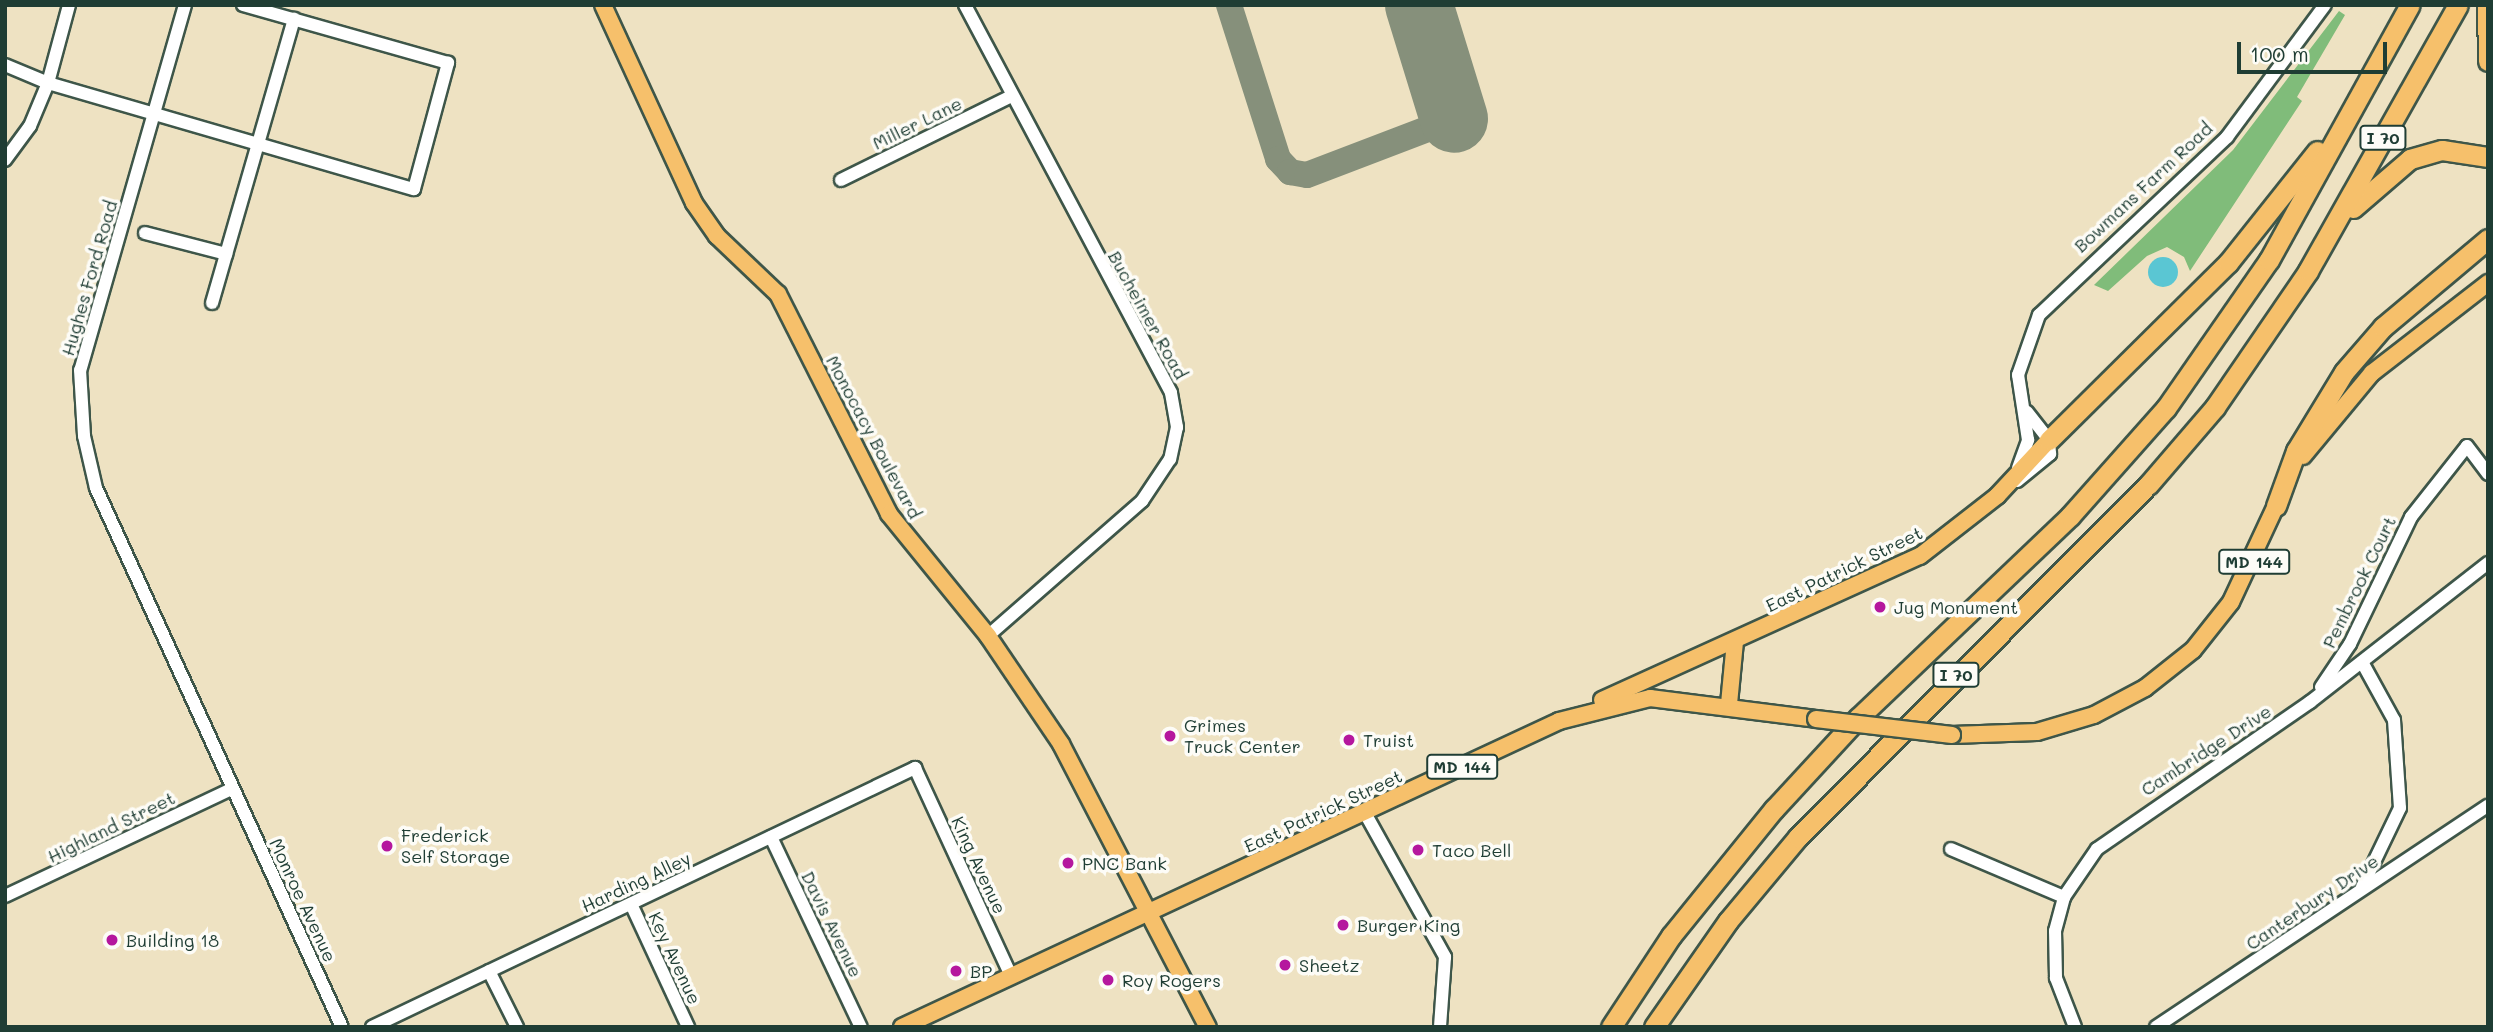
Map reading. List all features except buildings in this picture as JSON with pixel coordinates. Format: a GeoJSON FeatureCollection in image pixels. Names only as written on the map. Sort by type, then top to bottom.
{"type":"FeatureCollection","features":[{"type":"Feature","properties":{"kind":"highway","name":"I 70"},"geometry":{"type":"LineString","coordinates":[[1611,1027],[1671,936],[1774,809],[1858,718],[2070,516],[2166,408],[2263,270],[2410,5]]}},
{"type":"Feature","properties":{"kind":"highway","name":"I 70"},"geometry":{"type":"LineString","coordinates":[[1654,1027],[1798,837],[2175,454],[2308,271],[2458,5]]}},
{"type":"Feature","properties":{"kind":"highway"},"geometry":{"type":"LineString","coordinates":[[2487,5],[2488,61]]}},
{"type":"Feature","properties":{"kind":"highway"},"geometry":{"type":"LineString","coordinates":[[2049,440],[2252,237],[2360,94]]}},
{"type":"Feature","properties":{"kind":"highway"},"geometry":{"type":"LineString","coordinates":[[2308,271],[2361,197],[2393,169],[2429,152],[2479,154],[2488,167]]}},
{"type":"Feature","properties":{"kind":"highway"},"geometry":{"type":"LineString","coordinates":[[2276,506],[2296,451],[2344,372],[2383,327],[2488,239]]}},
{"type":"Feature","properties":{"kind":"main road","name":"Monocacy Boulevard"},"geometry":{"type":"LineString","coordinates":[[603,5],[694,203],[717,236],[778,294],[888,514],[988,636],[1061,744],[1208,1027]]}},
{"type":"Feature","properties":{"kind":"main road","name":"MD 144"},"geometry":{"type":"LineString","coordinates":[[2276,506],[2308,448],[2349,397],[2488,283]]}},
{"type":"Feature","properties":{"kind":"main road","name":"East Patrick Street"},"geometry":{"type":"LineString","coordinates":[[902,1027],[1920,556],[1997,496],[2049,440]]}},
{"type":"Feature","properties":{"kind":"main road","name":"East Patrick Street"},"geometry":{"type":"LineString","coordinates":[[1559,721],[1633,699],[1729,704],[1816,719],[1952,736],[2057,727],[2145,688],[2193,650],[2231,603],[2276,506]]}},
{"type":"Feature","properties":{"kind":"main road"},"geometry":{"type":"LineString","coordinates":[[1729,704],[1735,642]]}},
{"type":"Feature","properties":{"kind":"street"},"geometry":{"type":"LineString","coordinates":[[5,160],[30,127],[48,83],[69,5]]}},
{"type":"Feature","properties":{"kind":"street","name":"Hughes Ford Road"},"geometry":{"type":"LineString","coordinates":[[185,5],[80,370],[84,436],[96,488],[230,789]]}},
{"type":"Feature","properties":{"kind":"street"},"geometry":{"type":"LineString","coordinates":[[5,65],[48,83],[414,190],[448,62],[243,5]]}},
{"type":"Feature","properties":{"kind":"street","name":"Bucheimer Road"},"geometry":{"type":"LineString","coordinates":[[965,5],[1008,97],[1171,393],[1177,427],[1170,459],[1142,500],[988,636]]}},
{"type":"Feature","properties":{"kind":"street","name":"Bowmans Farm Road"},"geometry":{"type":"LineString","coordinates":[[2012,477],[2028,447],[2020,367],[2039,315],[2227,136],[2325,5]]}},
{"type":"Feature","properties":{"kind":"street"},"geometry":{"type":"LineString","coordinates":[[212,303],[293,19]]}},
{"type":"Feature","properties":{"kind":"street","name":"Miller Lane"},"geometry":{"type":"LineString","coordinates":[[841,180],[1008,97]]}},
{"type":"Feature","properties":{"kind":"street"},"geometry":{"type":"LineString","coordinates":[[145,233],[226,254]]}},
{"type":"Feature","properties":{"kind":"street"},"geometry":{"type":"LineString","coordinates":[[2023,408],[2049,440]]}},
{"type":"Feature","properties":{"kind":"street","name":"East Patrick Street"},"geometry":{"type":"LineString","coordinates":[[1997,496],[2047,460],[2049,440]]}},
{"type":"Feature","properties":{"kind":"street","name":"Pembrook Court"},"geometry":{"type":"LineString","coordinates":[[2310,702],[2350,644],[2411,517],[2467,446],[2488,474]]}},
{"type":"Feature","properties":{"kind":"street","name":"Cambridge Drive"},"geometry":{"type":"LineString","coordinates":[[2075,1027],[2056,978],[2055,931],[2064,897],[2097,849],[2136,817],[2310,702],[2488,563]]}},
{"type":"Feature","properties":{"kind":"street"},"geometry":{"type":"LineString","coordinates":[[2361,890],[2400,808],[2394,720],[2362,662]]}},
{"type":"Feature","properties":{"kind":"street","name":"Harding Alley"},"geometry":{"type":"LineString","coordinates":[[372,1027],[915,768]]}},
{"type":"Feature","properties":{"kind":"street","name":"King Avenue"},"geometry":{"type":"LineString","coordinates":[[915,768],[1011,976]]}},
{"type":"Feature","properties":{"kind":"street","name":"Highland Street"},"geometry":{"type":"LineString","coordinates":[[5,896],[230,789]]}},
{"type":"Feature","properties":{"kind":"street","name":"Monroe Avenue"},"geometry":{"type":"LineString","coordinates":[[230,789],[342,1027]]}},
{"type":"Feature","properties":{"kind":"street","name":"Canterbury Drive"},"geometry":{"type":"LineString","coordinates":[[2156,1027],[2488,806]]}},
{"type":"Feature","properties":{"kind":"street"},"geometry":{"type":"LineString","coordinates":[[1365,813],[1445,957],[1440,1027]]}},
{"type":"Feature","properties":{"kind":"street","name":"Davis Avenue"},"geometry":{"type":"LineString","coordinates":[[771,837],[861,1027]]}},
{"type":"Feature","properties":{"kind":"street"},"geometry":{"type":"LineString","coordinates":[[1951,849],[2064,897]]}},
{"type":"Feature","properties":{"kind":"street","name":"Key Avenue"},"geometry":{"type":"LineString","coordinates":[[631,904],[688,1027]]}},
{"type":"Feature","properties":{"kind":"street"},"geometry":{"type":"LineString","coordinates":[[489,971],[517,1027]]}},
{"type":"Feature","properties":{"kind":"green space"},"geometry":{"type":"Polygon","coordinates":[[[2339,11],[2345,15],[2297,97],[2302,101],[2190,271],[2184,257],[2167,247],[2147,256],[2108,291],[2094,285],[2233,150],[2339,11]]]}},
{"type":"Feature","properties":{"kind":"water"},"geometry":{"type":"Polygon","coordinates":[[[2163,257],[2169,258],[2177,266],[2177,278],[2169,286],[2163,287],[2157,286],[2149,278],[2148,272],[2149,266],[2157,258],[2163,257]]]}},
{"type":"Feature","properties":{"kind":"taxiway"},"geometry":{"type":"LineString","coordinates":[[1229,5],[1278,159],[1290,172],[1307,175],[1454,119]]}},
{"type":"Feature","properties":{"kind":"runway"},"geometry":{"type":"LineString","coordinates":[[1419,5],[1454,119]]}},
{"type":"Feature","properties":{"kind":"place","name":"Jug Monument"},"geometry":{"type":"Point","coordinates":[1880,607]}},
{"type":"Feature","properties":{"kind":"place","name":"Grimes Truck Center"},"geometry":{"type":"Point","coordinates":[1170,736]}},
{"type":"Feature","properties":{"kind":"place","name":"Truist"},"geometry":{"type":"Point","coordinates":[1349,740]}},
{"type":"Feature","properties":{"kind":"place","name":"Frederick Self Storage"},"geometry":{"type":"Point","coordinates":[387,846]}},
{"type":"Feature","properties":{"kind":"place","name":"Taco Bell"},"geometry":{"type":"Point","coordinates":[1418,850]}},
{"type":"Feature","properties":{"kind":"place","name":"PNC Bank"},"geometry":{"type":"Point","coordinates":[1068,863]}},
{"type":"Feature","properties":{"kind":"place","name":"Burger King"},"geometry":{"type":"Point","coordinates":[1343,925]}},
{"type":"Feature","properties":{"kind":"place","name":"Building 18"},"geometry":{"type":"Point","coordinates":[112,940]}},
{"type":"Feature","properties":{"kind":"place","name":"Sheetz"},"geometry":{"type":"Point","coordinates":[1285,965]}},
{"type":"Feature","properties":{"kind":"place","name":"BP"},"geometry":{"type":"Point","coordinates":[956,971]}},
{"type":"Feature","properties":{"kind":"place","name":"Roy Rogers"},"geometry":{"type":"Point","coordinates":[1108,980]}}]}
